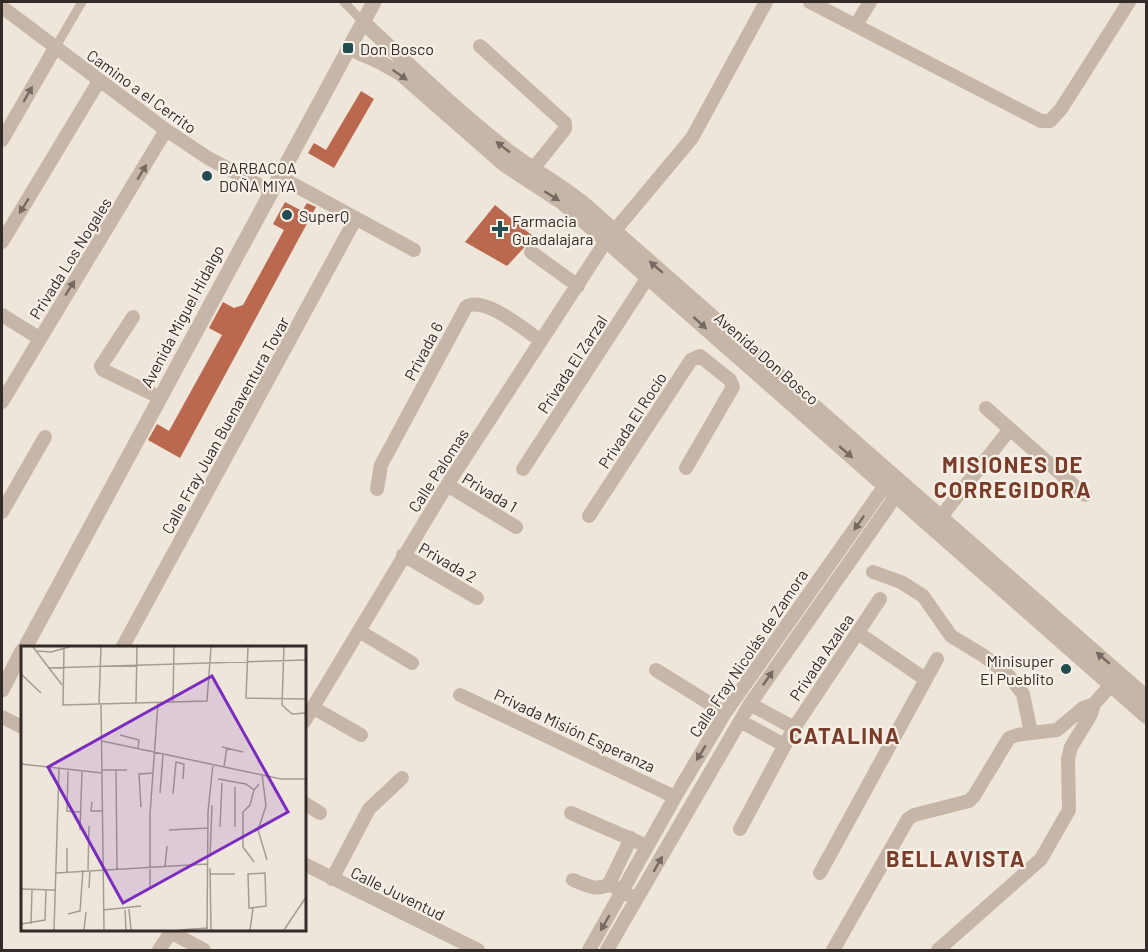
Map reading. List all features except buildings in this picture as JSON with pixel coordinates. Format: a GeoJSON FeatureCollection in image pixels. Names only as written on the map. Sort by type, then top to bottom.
{"type":"FeatureCollection","features":[{"type":"Feature","properties":{"kind":"street"},"geometry":{"type":"LineString","coordinates":[[2,140],[82,2]]}},
{"type":"Feature","properties":{"kind":"street"},"geometry":{"type":"LineString","coordinates":[[344,2],[363,22]]}},
{"type":"Feature","properties":{"kind":"street","name":"Avenida Miguel Hidalgo"},"geometry":{"type":"LineString","coordinates":[[25,646],[374,2]]}},
{"type":"Feature","properties":{"kind":"street","name":"Calle Palomas"},"geometry":{"type":"LineString","coordinates":[[306,718],[447,485],[610,235],[692,138],[766,2]]}},
{"type":"Feature","properties":{"kind":"street"},"geometry":{"type":"LineString","coordinates":[[810,2],[1035,119],[1050,121],[1061,109],[1129,2]]}},
{"type":"Feature","properties":{"kind":"street"},"geometry":{"type":"LineString","coordinates":[[856,25],[870,2]]}},
{"type":"Feature","properties":{"kind":"street","name":"Camino a el Cerrito"},"geometry":{"type":"LineString","coordinates":[[2,7],[166,130],[208,158],[270,190]]}},
{"type":"Feature","properties":{"kind":"street","name":"Avenida Don Bosco"},"geometry":{"type":"LineString","coordinates":[[363,22],[466,117],[533,169],[571,192],[648,277],[728,347],[894,485],[940,518],[1116,679],[1146,716]]}},
{"type":"Feature","properties":{"kind":"street"},"geometry":{"type":"LineString","coordinates":[[480,46],[565,123],[565,129],[533,169]]}},
{"type":"Feature","properties":{"kind":"street","name":"Avenida Don Bosco"},"geometry":{"type":"LineString","coordinates":[[348,48],[401,74],[505,165],[610,235],[894,485],[952,547],[1116,679],[1146,697]]}},
{"type":"Feature","properties":{"kind":"street"},"geometry":{"type":"LineString","coordinates":[[2,242],[99,81]]}},
{"type":"Feature","properties":{"kind":"street","name":"Privada Los Nogales"},"geometry":{"type":"LineString","coordinates":[[2,402],[166,130]]}},
{"type":"Feature","properties":{"kind":"street"},"geometry":{"type":"LineString","coordinates":[[278,176],[414,250]]}},
{"type":"Feature","properties":{"kind":"street","name":"Calle Fray Juan Buenaventura Tovar"},"geometry":{"type":"LineString","coordinates":[[123,646],[356,218]]}},
{"type":"Feature","properties":{"kind":"street"},"geometry":{"type":"LineString","coordinates":[[531,252],[578,286]]}},
{"type":"Feature","properties":{"kind":"street","name":"Privada El Zarzal"},"geometry":{"type":"LineString","coordinates":[[523,469],[648,277]]}},
{"type":"Feature","properties":{"kind":"street","name":"Privada 6"},"geometry":{"type":"LineString","coordinates":[[377,489],[381,465],[466,307],[470,304],[487,305],[542,341]]}},
{"type":"Feature","properties":{"kind":"street"},"geometry":{"type":"LineString","coordinates":[[2,315],[39,338]]}},
{"type":"Feature","properties":{"kind":"street"},"geometry":{"type":"LineString","coordinates":[[133,317],[101,366],[103,370],[159,397]]}},
{"type":"Feature","properties":{"kind":"street"},"geometry":{"type":"LineString","coordinates":[[686,468],[732,391],[732,383],[715,367],[728,347]]}},
{"type":"Feature","properties":{"kind":"street","name":"Privada El Rocío"},"geometry":{"type":"LineString","coordinates":[[589,516],[691,360],[699,356],[715,367]]}},
{"type":"Feature","properties":{"kind":"street"},"geometry":{"type":"LineString","coordinates":[[986,408],[1085,495]]}},
{"type":"Feature","properties":{"kind":"street"},"geometry":{"type":"LineString","coordinates":[[940,518],[1010,429]]}},
{"type":"Feature","properties":{"kind":"street"},"geometry":{"type":"LineString","coordinates":[[2,512],[45,437]]}},
{"type":"Feature","properties":{"kind":"street","name":"Privada 1"},"geometry":{"type":"LineString","coordinates":[[447,485],[516,527]]}},
{"type":"Feature","properties":{"kind":"street","name":"Calle Fray Nicolás de Zamora"},"geometry":{"type":"LineString","coordinates":[[607,951],[750,704],[894,485]]}},
{"type":"Feature","properties":{"kind":"street","name":"Calle Fray Nicolás de Zamora"},"geometry":{"type":"LineString","coordinates":[[589,951],[724,712],[894,485]]}},
{"type":"Feature","properties":{"kind":"street","name":"Privada 2"},"geometry":{"type":"LineString","coordinates":[[403,555],[477,598]]}},
{"type":"Feature","properties":{"kind":"street"},"geometry":{"type":"LineString","coordinates":[[873,572],[901,582],[923,596],[951,636],[984,656],[1016,683],[1026,704],[1031,733]]}},
{"type":"Feature","properties":{"kind":"street","name":"Privada Azalea"},"geometry":{"type":"LineString","coordinates":[[740,829],[794,728],[880,599]]}},
{"type":"Feature","properties":{"kind":"street"},"geometry":{"type":"LineString","coordinates":[[358,631],[412,663]]}},
{"type":"Feature","properties":{"kind":"street"},"geometry":{"type":"LineString","coordinates":[[858,633],[925,679]]}},
{"type":"Feature","properties":{"kind":"street","name":"Avenida Miguel Hidalgo"},"geometry":{"type":"LineString","coordinates":[[2,690],[21,653]]}},
{"type":"Feature","properties":{"kind":"street"},"geometry":{"type":"LineString","coordinates":[[820,873],[937,659]]}},
{"type":"Feature","properties":{"kind":"street"},"geometry":{"type":"LineString","coordinates":[[656,670],[724,712]]}},
{"type":"Feature","properties":{"kind":"street"},"geometry":{"type":"LineString","coordinates":[[938,951],[1041,859],[1047,851],[1069,810],[1069,752],[1091,714],[1094,704],[1116,679]]}},
{"type":"Feature","properties":{"kind":"street","name":"Privada Misión Esperanza"},"geometry":{"type":"LineString","coordinates":[[460,695],[675,797]]}},
{"type":"Feature","properties":{"kind":"street"},"geometry":{"type":"LineString","coordinates":[[750,704],[794,728]]}},
{"type":"Feature","properties":{"kind":"street"},"geometry":{"type":"LineString","coordinates":[[833,951],[908,819],[915,815],[969,801],[1009,738],[1057,730],[1083,708],[1094,704]]}},
{"type":"Feature","properties":{"kind":"street"},"geometry":{"type":"LineString","coordinates":[[312,707],[361,735]]}},
{"type":"Feature","properties":{"kind":"street"},"geometry":{"type":"LineString","coordinates":[[2,717],[21,726]]}},
{"type":"Feature","properties":{"kind":"street"},"geometry":{"type":"LineString","coordinates":[[740,721],[784,745]]}},
{"type":"Feature","properties":{"kind":"street"},"geometry":{"type":"LineString","coordinates":[[712,733],[728,741]]}},
{"type":"Feature","properties":{"kind":"street"},"geometry":{"type":"LineString","coordinates":[[332,879],[369,809],[402,778]]}},
{"type":"Feature","properties":{"kind":"street"},"geometry":{"type":"LineString","coordinates":[[306,804],[320,813]]}},
{"type":"Feature","properties":{"kind":"street"},"geometry":{"type":"LineString","coordinates":[[571,813],[647,846]]}},
{"type":"Feature","properties":{"kind":"street"},"geometry":{"type":"LineString","coordinates":[[573,880],[593,888],[603,888],[609,884],[631,838]]}},
{"type":"Feature","properties":{"kind":"street","name":"Calle Juventud"},"geometry":{"type":"LineString","coordinates":[[306,865],[478,951]]}},
{"type":"Feature","properties":{"kind":"street"},"geometry":{"type":"LineString","coordinates":[[609,884],[637,900]]}},
{"type":"Feature","properties":{"kind":"street"},"geometry":{"type":"LineString","coordinates":[[159,951],[169,935],[174,934],[191,935],[204,951]]}},
{"type":"Feature","properties":{"kind":"place","name":"Don Bosco"},"geometry":{"type":"Point","coordinates":[348,48]}},
{"type":"Feature","properties":{"kind":"place","name":"BARBACOA DOÑA MIYA"},"geometry":{"type":"Point","coordinates":[207,176]}},
{"type":"Feature","properties":{"kind":"place","name":"SuperQ"},"geometry":{"type":"Point","coordinates":[287,215]}},
{"type":"Feature","properties":{"kind":"place","name":"Farmacia Guadalajara"},"geometry":{"type":"Point","coordinates":[500,229]}},
{"type":"Feature","properties":{"kind":"place","name":"Minisuper El Pueblito"},"geometry":{"type":"Point","coordinates":[1066,669]}},
{"type":"Feature","properties":{"kind":"district","name":"MISIONES DE CORREGIDORA"},"geometry":{"type":"Point","coordinates":[1013,476]}},
{"type":"Feature","properties":{"kind":"district","name":"CATALINA"},"geometry":{"type":"Point","coordinates":[845,735]}},
{"type":"Feature","properties":{"kind":"district","name":"BELLAVISTA"},"geometry":{"type":"Point","coordinates":[956,858]}}]}
